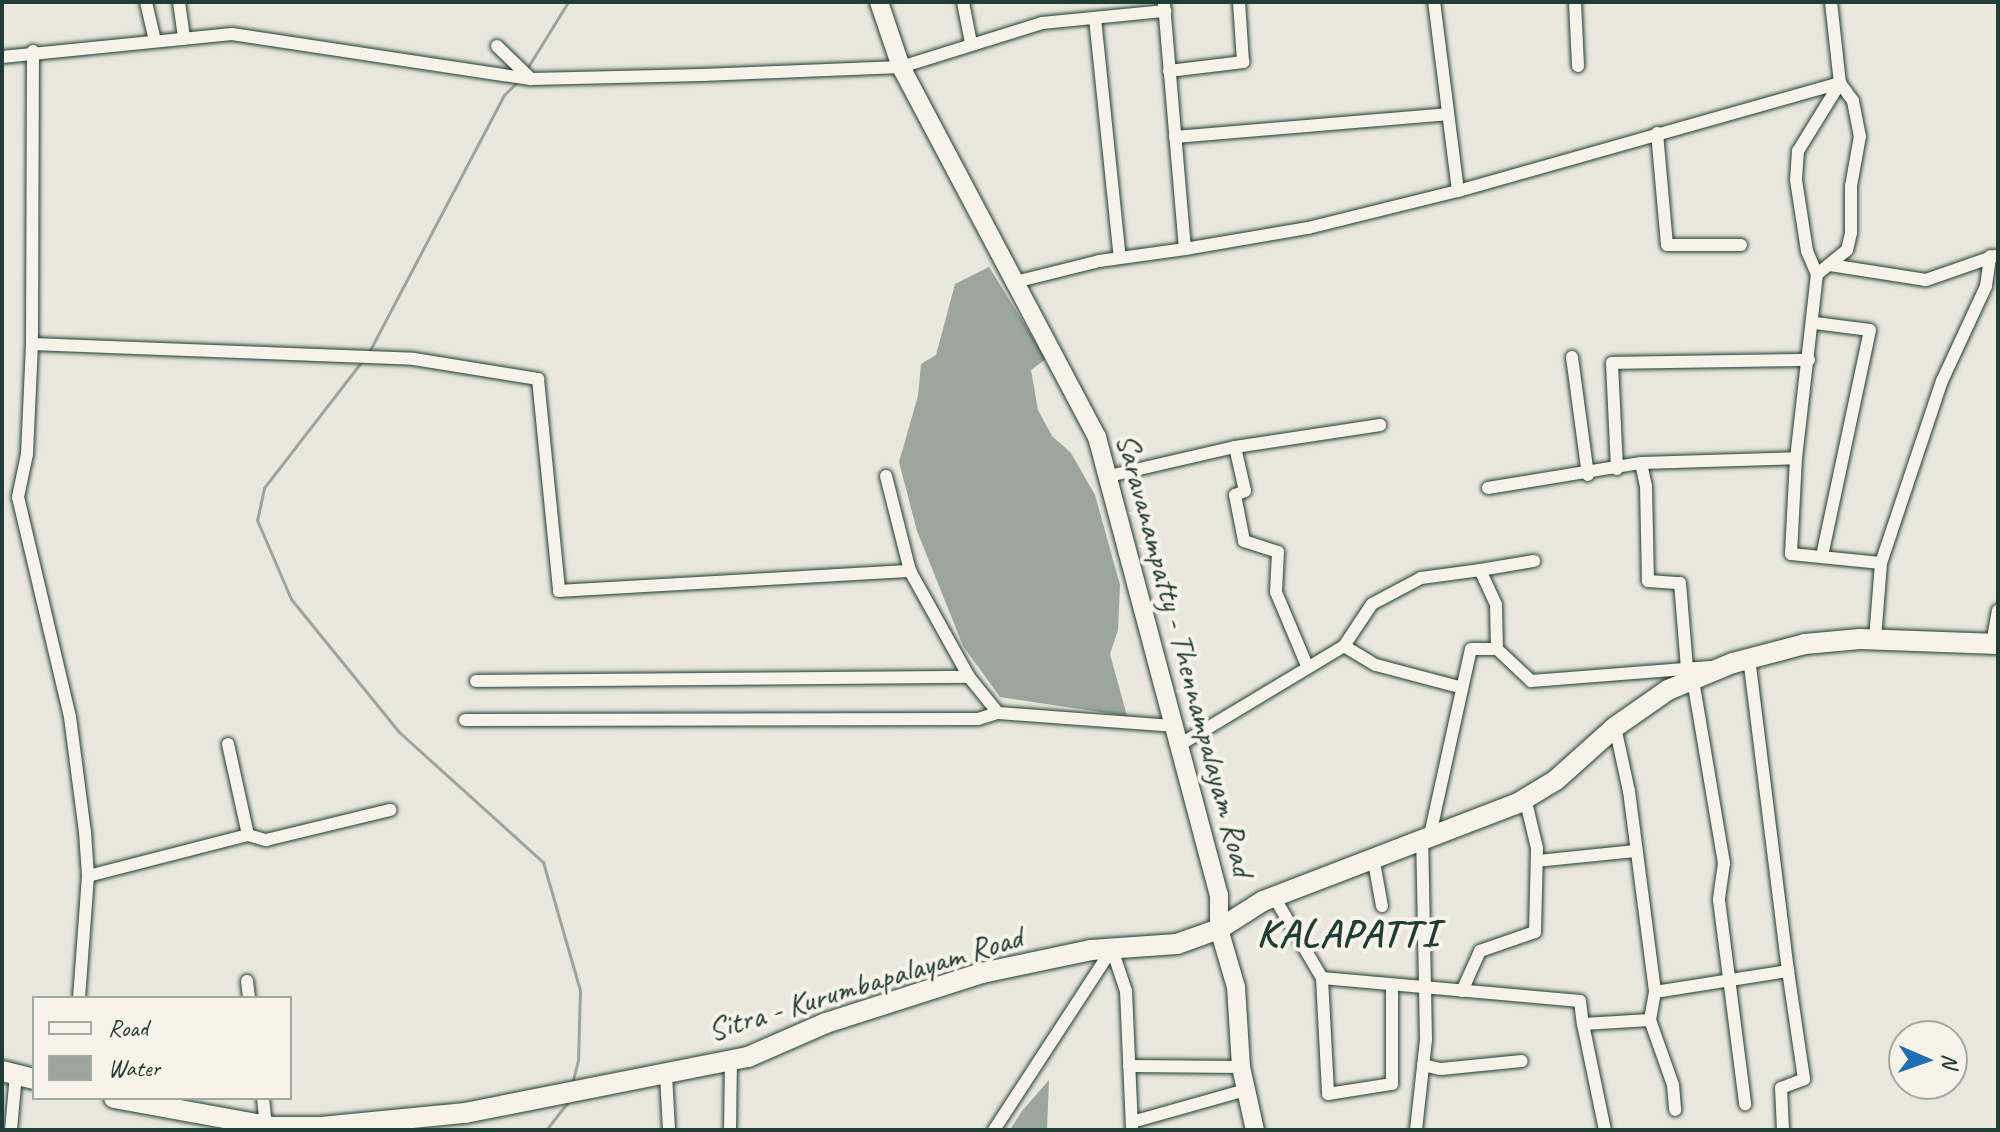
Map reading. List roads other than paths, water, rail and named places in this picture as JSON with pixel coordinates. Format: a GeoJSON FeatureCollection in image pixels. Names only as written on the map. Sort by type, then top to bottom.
{"type":"FeatureCollection","features":[{"type":"Feature","properties":{"kind":"main road","name":"Saravanampatty - Thennampalayam Road"},"geometry":{"type":"LineString","coordinates":[[879,2],[901,67],[1097,437],[1135,591],[1179,735],[1219,895],[1219,929],[1236,987],[1241,1067],[1255,1130]]}},
{"type":"Feature","properties":{"kind":"main road","name":"Sitra - Kurumbapalayam Road"},"geometry":{"type":"LineString","coordinates":[[134,1100],[193,1106],[266,1126],[321,1127],[465,1113],[731,1060],[826,1023],[982,973],[1112,949],[1177,944],[1219,929],[1274,897],[1525,798],[1556,780],[1615,727],[1690,674],[1805,644],[1875,639],[1995,644]]}},
{"type":"Feature","properties":{"kind":"street"},"geometry":{"type":"LineString","coordinates":[[146,2],[155,41]]}},
{"type":"Feature","properties":{"kind":"street"},"geometry":{"type":"LineString","coordinates":[[179,2],[184,39]]}},
{"type":"Feature","properties":{"kind":"street"},"geometry":{"type":"LineString","coordinates":[[963,2],[971,43]]}},
{"type":"Feature","properties":{"kind":"street"},"geometry":{"type":"LineString","coordinates":[[1169,71],[1243,62],[1239,2]]}},
{"type":"Feature","properties":{"kind":"street"},"geometry":{"type":"LineString","coordinates":[[1434,2],[1458,191]]}},
{"type":"Feature","properties":{"kind":"street"},"geometry":{"type":"LineString","coordinates":[[1575,2],[1578,66]]}},
{"type":"Feature","properties":{"kind":"street"},"geometry":{"type":"LineString","coordinates":[[1817,274],[1847,250],[1851,233],[1851,186],[1860,136],[1853,101],[1840,83],[1834,4]]}},
{"type":"Feature","properties":{"kind":"street"},"geometry":{"type":"LineString","coordinates":[[2,57],[33,51],[232,34],[531,78],[901,67],[1042,23],[1165,6],[1185,249]]}},
{"type":"Feature","properties":{"kind":"street"},"geometry":{"type":"LineString","coordinates":[[1095,18],[1120,258]]}},
{"type":"Feature","properties":{"kind":"street"},"geometry":{"type":"LineString","coordinates":[[497,46],[531,78]]}},
{"type":"Feature","properties":{"kind":"street"},"geometry":{"type":"LineString","coordinates":[[33,51],[32,344],[27,454],[18,497],[70,717],[88,876],[79,996]]}},
{"type":"Feature","properties":{"kind":"street"},"geometry":{"type":"LineString","coordinates":[[1015,282],[1120,258],[1308,228],[1458,191],[1840,83]]}},
{"type":"Feature","properties":{"kind":"street"},"geometry":{"type":"LineString","coordinates":[[1840,83],[1798,151],[1796,180],[1807,251],[1817,274],[1815,323],[1796,458],[1791,554],[1881,563]]}},
{"type":"Feature","properties":{"kind":"street"},"geometry":{"type":"LineString","coordinates":[[1175,137],[1447,114]]}},
{"type":"Feature","properties":{"kind":"street"},"geometry":{"type":"LineString","coordinates":[[1657,133],[1667,245],[1741,245]]}},
{"type":"Feature","properties":{"kind":"street"},"geometry":{"type":"LineString","coordinates":[[1830,265],[1926,280],[1994,256]]}},
{"type":"Feature","properties":{"kind":"street"},"geometry":{"type":"LineString","coordinates":[[1875,639],[1881,563],[1942,381],[1986,286],[1994,256]]}},
{"type":"Feature","properties":{"kind":"street"},"geometry":{"type":"LineString","coordinates":[[1815,323],[1870,330],[1822,556]]}},
{"type":"Feature","properties":{"kind":"street"},"geometry":{"type":"LineString","coordinates":[[32,344],[391,359],[538,379],[559,591],[910,571]]}},
{"type":"Feature","properties":{"kind":"street"},"geometry":{"type":"LineString","coordinates":[[1572,357],[1588,475]]}},
{"type":"Feature","properties":{"kind":"street"},"geometry":{"type":"LineString","coordinates":[[1617,469],[1612,363],[1809,360]]}},
{"type":"Feature","properties":{"kind":"street"},"geometry":{"type":"LineString","coordinates":[[1109,476],[1235,447],[1380,425]]}},
{"type":"Feature","properties":{"kind":"street"},"geometry":{"type":"LineString","coordinates":[[1235,447],[1245,491],[1235,495],[1244,541],[1278,552],[1276,592],[1308,668]]}},
{"type":"Feature","properties":{"kind":"street"},"geometry":{"type":"LineString","coordinates":[[1488,488],[1588,475],[1641,463],[1796,458]]}},
{"type":"Feature","properties":{"kind":"street"},"geometry":{"type":"LineString","coordinates":[[1641,463],[1646,486],[1648,581],[1680,583],[1690,674],[1724,863],[1719,900],[1745,1104]]}},
{"type":"Feature","properties":{"kind":"street"},"geometry":{"type":"LineString","coordinates":[[886,476],[910,571],[969,677],[998,713]]}},
{"type":"Feature","properties":{"kind":"street"},"geometry":{"type":"LineString","coordinates":[[465,720],[978,719],[998,713],[1179,735],[1344,646],[1372,604],[1421,578],[1534,561]]}},
{"type":"Feature","properties":{"kind":"street"},"geometry":{"type":"LineString","coordinates":[[1480,570],[1496,605],[1497,649]]}},
{"type":"Feature","properties":{"kind":"street"},"geometry":{"type":"LineString","coordinates":[[1995,644],[1998,611]]}},
{"type":"Feature","properties":{"kind":"street"},"geometry":{"type":"LineString","coordinates":[[1344,646],[1376,665],[1459,687]]}},
{"type":"Feature","properties":{"kind":"street"},"geometry":{"type":"LineString","coordinates":[[1416,1130],[1423,1065],[1426,836],[1458,725],[1459,687],[1471,649],[1497,649],[1531,681],[1548,683],[1690,674]]}},
{"type":"Feature","properties":{"kind":"street"},"geometry":{"type":"LineString","coordinates":[[1749,659],[1804,1079],[1781,1088],[1783,1130]]}},
{"type":"Feature","properties":{"kind":"street"},"geometry":{"type":"LineString","coordinates":[[476,681],[969,677]]}},
{"type":"Feature","properties":{"kind":"street"},"geometry":{"type":"LineString","coordinates":[[1615,727],[1655,992],[1650,1020],[1673,1085],[1675,1110]]}},
{"type":"Feature","properties":{"kind":"street"},"geometry":{"type":"LineString","coordinates":[[228,744],[248,835]]}},
{"type":"Feature","properties":{"kind":"street"},"geometry":{"type":"LineString","coordinates":[[1462,991],[1480,951],[1535,932],[1537,861],[1525,798]]}},
{"type":"Feature","properties":{"kind":"street"},"geometry":{"type":"LineString","coordinates":[[88,876],[248,835],[266,840],[390,810]]}},
{"type":"Feature","properties":{"kind":"street"},"geometry":{"type":"LineString","coordinates":[[1537,861],[1636,851]]}},
{"type":"Feature","properties":{"kind":"street"},"geometry":{"type":"LineString","coordinates":[[1373,857],[1382,906]]}},
{"type":"Feature","properties":{"kind":"street"},"geometry":{"type":"LineString","coordinates":[[1274,897],[1322,978],[1328,1094],[1392,1084],[1392,987]]}},
{"type":"Feature","properties":{"kind":"street"},"geometry":{"type":"LineString","coordinates":[[1112,949],[1126,991],[1132,1126],[1246,1090]]}},
{"type":"Feature","properties":{"kind":"street"},"geometry":{"type":"LineString","coordinates":[[994,1130],[1112,949]]}},
{"type":"Feature","properties":{"kind":"street"},"geometry":{"type":"LineString","coordinates":[[1655,992],[1788,971]]}},
{"type":"Feature","properties":{"kind":"street"},"geometry":{"type":"LineString","coordinates":[[1322,978],[1425,991],[1580,1001],[1605,1130]]}},
{"type":"Feature","properties":{"kind":"street"},"geometry":{"type":"LineString","coordinates":[[247,981],[249,996]]}},
{"type":"Feature","properties":{"kind":"street"},"geometry":{"type":"LineString","coordinates":[[1583,1024],[1650,1020]]}},
{"type":"Feature","properties":{"kind":"street"},"geometry":{"type":"LineString","coordinates":[[730,1130],[731,1060]]}},
{"type":"Feature","properties":{"kind":"street"},"geometry":{"type":"LineString","coordinates":[[1423,1065],[1441,1069],[1522,1061]]}},
{"type":"Feature","properties":{"kind":"street"},"geometry":{"type":"LineString","coordinates":[[1129,1066],[1241,1067]]}},
{"type":"Feature","properties":{"kind":"street"},"geometry":{"type":"LineString","coordinates":[[666,1074],[669,1130]]}},
{"type":"Feature","properties":{"kind":"street"},"geometry":{"type":"LineString","coordinates":[[11,1130],[17,1075]]}},
{"type":"Feature","properties":{"kind":"street"},"geometry":{"type":"LineString","coordinates":[[263,1100],[266,1126]]}},
{"type":"Feature","properties":{"kind":"water"},"geometry":{"type":"Polygon","coordinates":[[[989,267],[1046,359],[1031,370],[1038,410],[1052,436],[1071,453],[1095,495],[1120,585],[1118,630],[1110,654],[1127,716],[1000,697],[963,646],[917,531],[899,462],[918,396],[921,364],[936,355],[955,284],[989,267]]]}},
{"type":"Feature","properties":{"kind":"water"},"geometry":{"type":"Polygon","coordinates":[[[1049,1080],[1047,1130],[1010,1130],[1022,1111],[1049,1080]]]}},
{"type":"Feature","properties":{"kind":"waterway"},"geometry":{"type":"LineString","coordinates":[[526,70],[568,2]]}},
{"type":"Feature","properties":{"kind":"waterway"},"geometry":{"type":"LineString","coordinates":[[369,352],[504,95],[519,80]]}},
{"type":"Feature","properties":{"kind":"waterway"},"geometry":{"type":"LineString","coordinates":[[362,361],[264,488],[257,520],[291,599],[399,732],[543,862],[580,990],[578,1060],[572,1084]]}},
{"type":"Feature","properties":{"kind":"waterway"},"geometry":{"type":"LineString","coordinates":[[546,1130],[567,1103]]}},
{"type":"Feature","properties":{"kind":"district","name":"KALAPATTI"},"geometry":{"type":"Point","coordinates":[1348,933]}}]}
